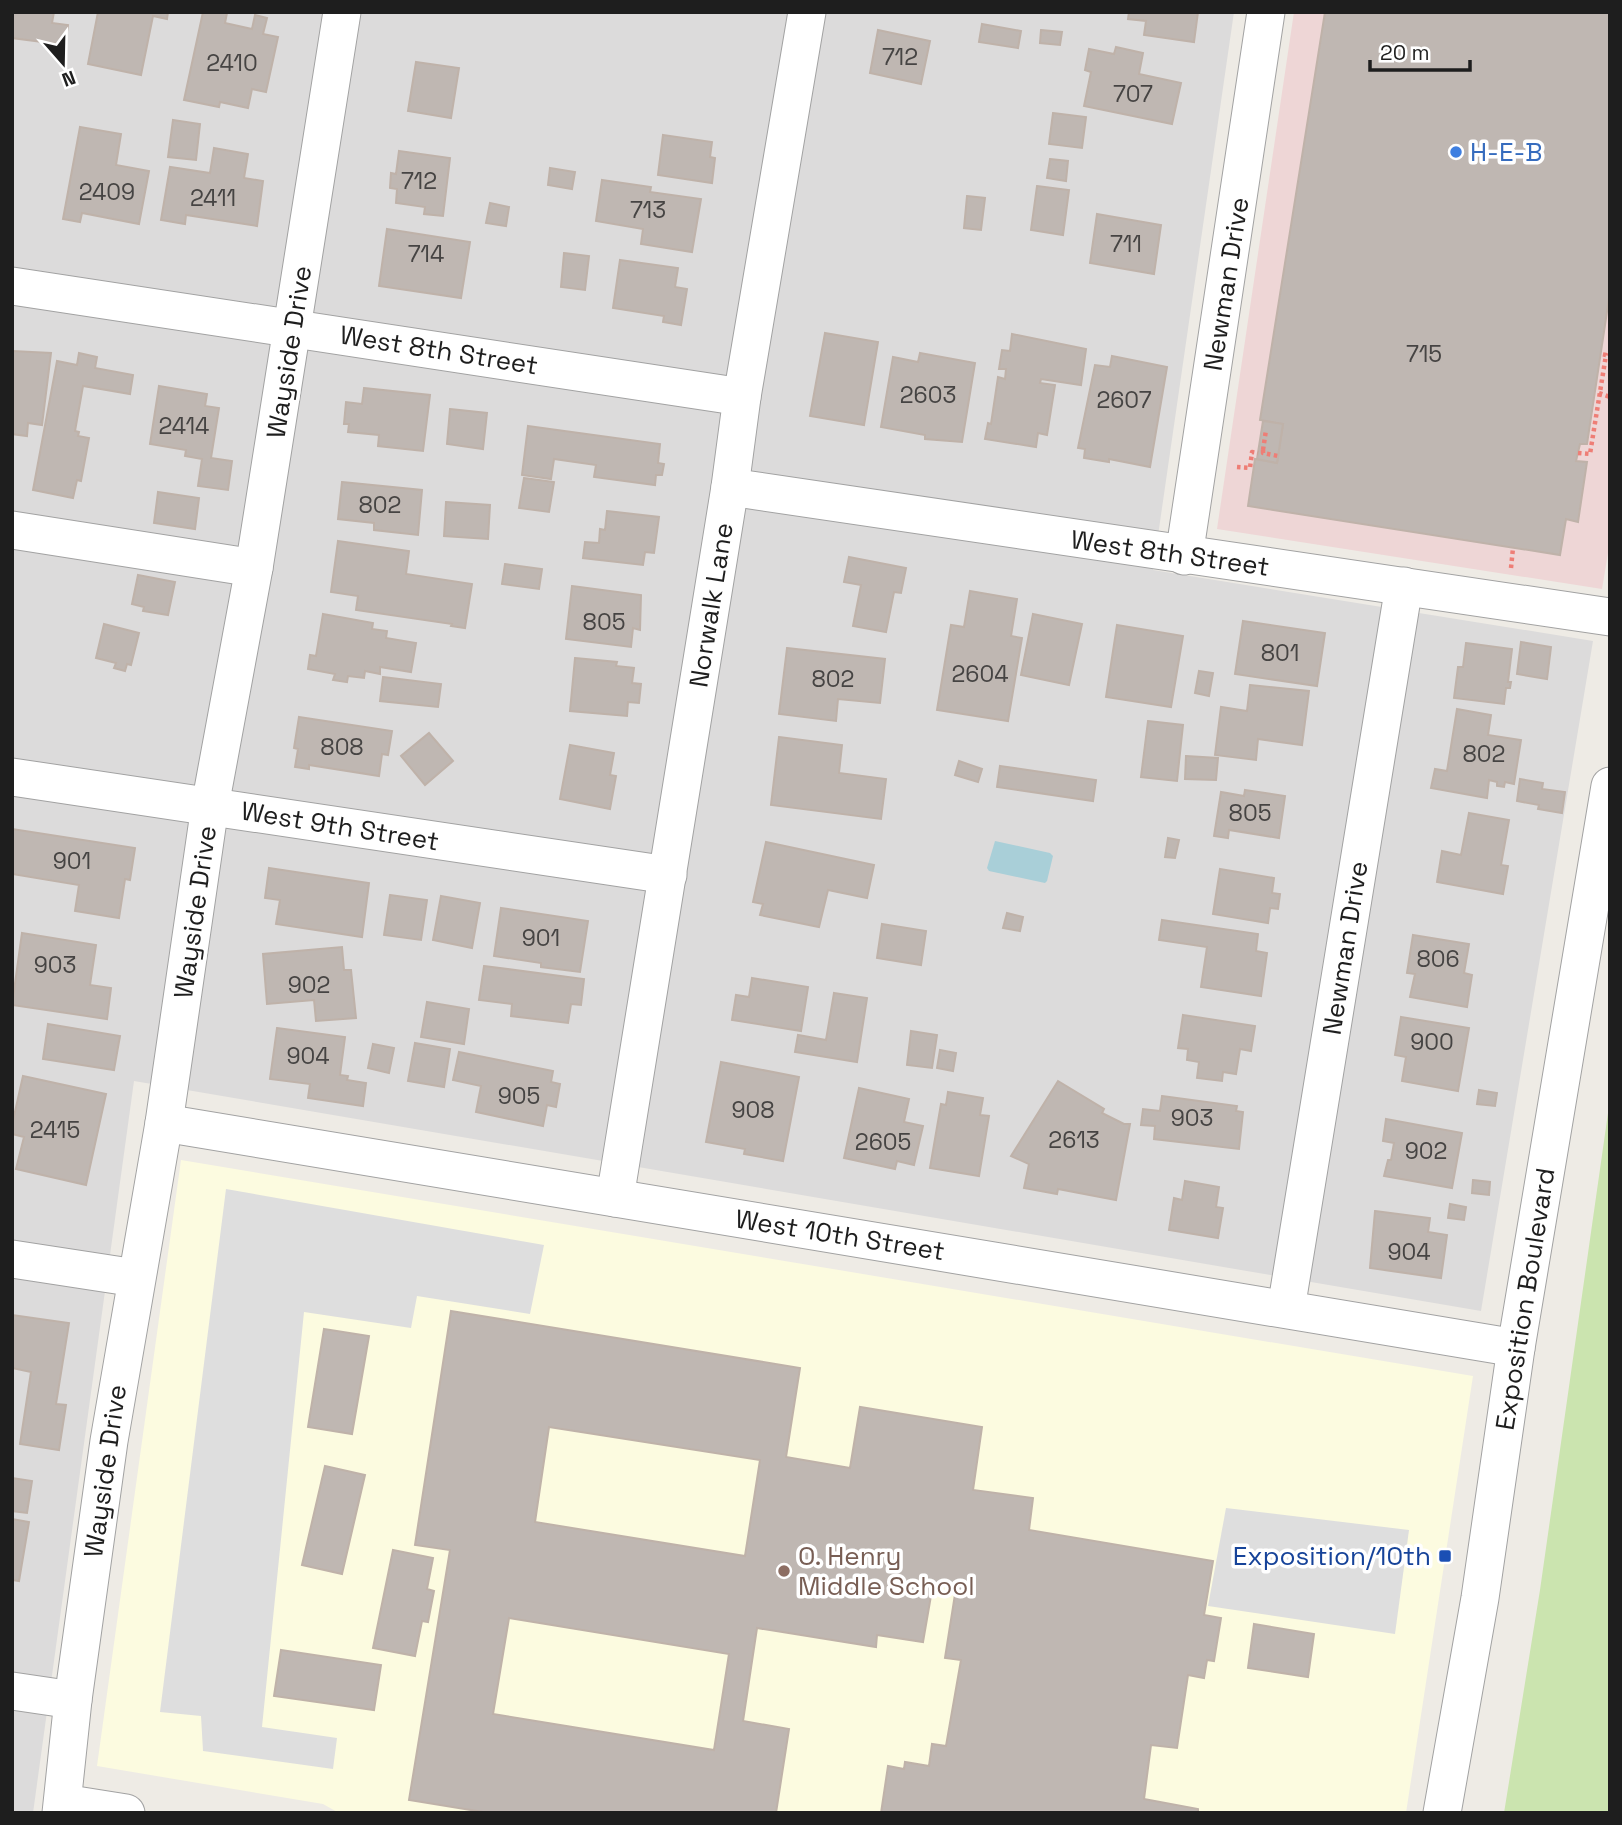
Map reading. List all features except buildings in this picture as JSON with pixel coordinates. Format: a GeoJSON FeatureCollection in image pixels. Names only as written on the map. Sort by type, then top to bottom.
{"type":"FeatureCollection","features":[{"type":"Feature","properties":{"kind":"street","name":"Wayside Drive"},"geometry":{"type":"LineString","coordinates":[[62,1808],[73,1700],[108,1441],[164,1124],[210,806],[254,568],[342,12]]}},
{"type":"Feature","properties":{"kind":"street","name":"Norwalk Lane"},"geometry":{"type":"LineString","coordinates":[[615,1198],[730,487],[742,397],[807,12]]}},
{"type":"Feature","properties":{"kind":"street","name":"Newman Drive"},"geometry":{"type":"LineString","coordinates":[[1184,556],[1266,12]]}},
{"type":"Feature","properties":{"kind":"street","name":"West 8th Street"},"geometry":{"type":"LineString","coordinates":[[12,286],[742,397]]}},
{"type":"Feature","properties":{"kind":"street","name":"West 8th Street"},"geometry":{"type":"LineString","coordinates":[[730,487],[1610,617]]}},
{"type":"Feature","properties":{"kind":"street"},"geometry":{"type":"LineString","coordinates":[[12,530],[254,568]]}},
{"type":"Feature","properties":{"kind":"street","name":"Newman Drive"},"geometry":{"type":"LineString","coordinates":[[1286,1309],[1404,586]]}},
{"type":"Feature","properties":{"kind":"street","name":"West 9th Street"},"geometry":{"type":"LineString","coordinates":[[12,777],[668,875]]}},
{"type":"Feature","properties":{"kind":"street","name":"Exposition Boulevard"},"geometry":{"type":"LineString","coordinates":[[1442,1813],[1480,1598],[1516,1348],[1610,786]]}},
{"type":"Feature","properties":{"kind":"street","name":"West 10th Street"},"geometry":{"type":"LineString","coordinates":[[164,1124],[1516,1348]]}},
{"type":"Feature","properties":{"kind":"street"},"geometry":{"type":"LineString","coordinates":[[12,1259],[136,1278]]}},
{"type":"Feature","properties":{"kind":"street"},"geometry":{"type":"LineString","coordinates":[[12,1691],[73,1700]]}},
{"type":"Feature","properties":{"kind":"street"},"geometry":{"type":"LineString","coordinates":[[62,1808],[126,1813]]}},
{"type":"Feature","properties":{"kind":"path"},"geometry":{"type":"LineString","coordinates":[[1578,453],[1590,454],[1606,355],[1601,354]]}},
{"type":"Feature","properties":{"kind":"path"},"geometry":{"type":"LineString","coordinates":[[1599,393],[1610,397]]}},
{"type":"Feature","properties":{"kind":"path"},"geometry":{"type":"LineString","coordinates":[[1266,430],[1263,453],[1278,456]]}},
{"type":"Feature","properties":{"kind":"path"},"geometry":{"type":"LineString","coordinates":[[1237,467],[1250,468],[1252,452],[1258,453]]}},
{"type":"Feature","properties":{"kind":"path"},"geometry":{"type":"LineString","coordinates":[[1511,569],[1513,548]]}},
{"type":"Feature","properties":{"kind":"shaded area"},"geometry":{"type":"Polygon","coordinates":[[[12,12],[1234,12],[1153,570],[1593,641],[1481,1311],[134,1081],[33,1813],[12,1813],[12,12]]]}},
{"type":"Feature","properties":{"kind":"shaded area","name":"H-E-B"},"geometry":{"type":"Polygon","coordinates":[[[1294,12],[1610,12],[1610,541],[1602,589],[1217,529],[1294,12]]]}},
{"type":"Feature","properties":{"kind":"shaded area","name":"O. Henry Middle School"},"geometry":{"type":"Polygon","coordinates":[[[181,1160],[1473,1376],[1406,1813],[339,1813],[323,1804],[97,1766],[181,1160]]]}},
{"type":"Feature","properties":{"kind":"shaded area"},"geometry":{"type":"Polygon","coordinates":[[[226,1189],[544,1245],[530,1314],[417,1296],[411,1328],[304,1312],[262,1727],[337,1738],[333,1769],[203,1751],[201,1716],[160,1712],[226,1189]]]}},
{"type":"Feature","properties":{"kind":"shaded area"},"geometry":{"type":"Polygon","coordinates":[[[1226,1508],[1409,1530],[1395,1634],[1208,1606],[1226,1508]]]}},
{"type":"Feature","properties":{"kind":"green space"},"geometry":{"type":"Polygon","coordinates":[[[1610,1099],[1610,1813],[1504,1813],[1540,1590],[1610,1099]]]}},
{"type":"Feature","properties":{"kind":"water"},"geometry":{"type":"Polygon","coordinates":[[[995,841],[1050,853],[1053,856],[1047,881],[1045,883],[989,871],[987,868],[995,841]]]}},
{"type":"Feature","properties":{"kind":"place","name":"H-E-B"},"geometry":{"type":"Point","coordinates":[1456,152]}},
{"type":"Feature","properties":{"kind":"place","name":"Exposition/10th"},"geometry":{"type":"Point","coordinates":[1445,1556]}},
{"type":"Feature","properties":{"kind":"place","name":"O. Henry Middle School"},"geometry":{"type":"Point","coordinates":[784,1571]}}]}
